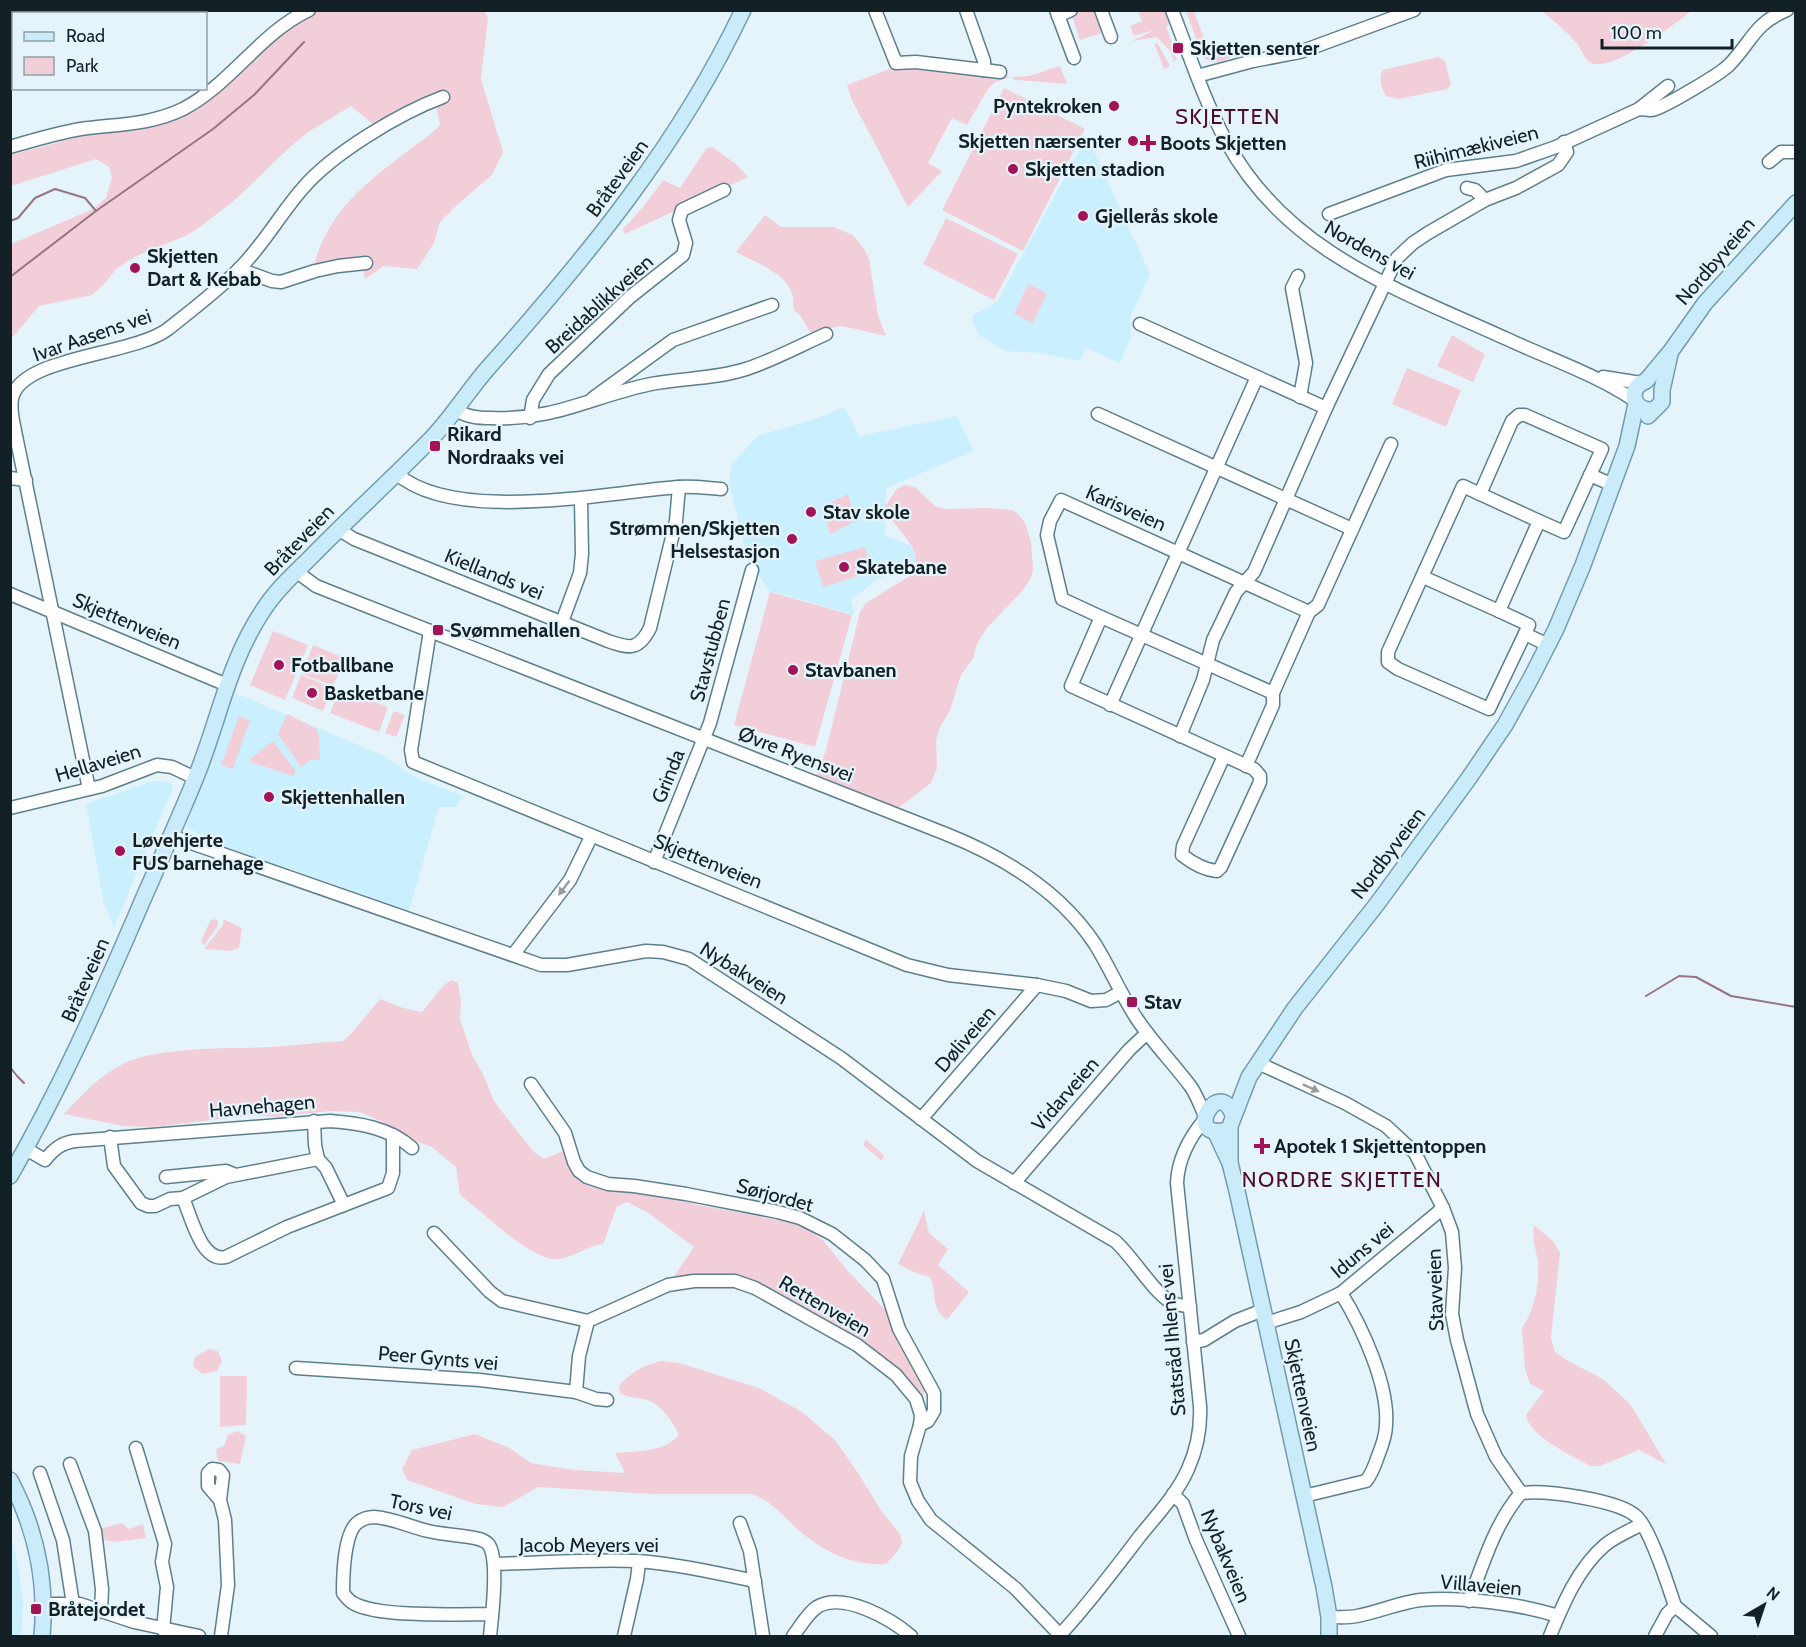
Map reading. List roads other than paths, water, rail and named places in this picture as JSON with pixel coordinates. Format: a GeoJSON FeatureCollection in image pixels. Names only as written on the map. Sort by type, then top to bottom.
{"type":"FeatureCollection","features":[{"type":"Feature","properties":{"kind":"main road","name":"Bråteveien"},"geometry":{"type":"LineString","coordinates":[[10,1176],[81,1042],[195,778],[240,651],[263,610],[338,529],[432,437],[566,278],[638,187],[689,108],[743,10]]}},
{"type":"Feature","properties":{"kind":"main road","name":"Nordbyveien"},"geometry":{"type":"LineString","coordinates":[[1212,1117],[1249,1077],[1289,1016],[1388,889],[1483,758],[1514,710],[1548,645],[1583,564],[1613,485],[1627,446],[1635,402],[1634,392],[1671,351],[1705,303],[1796,203]]}},
{"type":"Feature","properties":{"kind":"main road","name":"Nordbyveien"},"geometry":{"type":"LineString","coordinates":[[1627,446],[1653,410],[1662,402],[1662,390],[1671,351]]}},
{"type":"Feature","properties":{"kind":"main road"},"geometry":{"type":"LineString","coordinates":[[1643,382],[1657,384],[1662,390]]}},
{"type":"Feature","properties":{"kind":"main road"},"geometry":{"type":"LineString","coordinates":[[1635,402],[1642,409],[1653,410]]}},
{"type":"Feature","properties":{"kind":"main road","name":"Nordbyveien"},"geometry":{"type":"LineString","coordinates":[[1232,1121],[1249,1077]]}},
{"type":"Feature","properties":{"kind":"main road"},"geometry":{"type":"LineString","coordinates":[[1227,1106],[1232,1121],[1225,1130],[1212,1117],[1227,1106]]}},
{"type":"Feature","properties":{"kind":"main road","name":"Skjettenveien"},"geometry":{"type":"LineString","coordinates":[[1212,1117],[1230,1163],[1304,1496],[1329,1617],[1329,1636]]}},
{"type":"Feature","properties":{"kind":"main road","name":"Skjettenveien"},"geometry":{"type":"LineString","coordinates":[[1230,1163],[1232,1121]]}},
{"type":"Feature","properties":{"kind":"main road"},"geometry":{"type":"LineString","coordinates":[[13,1484],[28,1518],[41,1571],[42,1636]]}},
{"type":"Feature","properties":{"kind":"street"},"geometry":{"type":"LineString","coordinates":[[10,147],[64,132],[150,122],[184,108],[214,87],[288,22],[309,10]]}},
{"type":"Feature","properties":{"kind":"street"},"geometry":{"type":"LineString","coordinates":[[875,10],[896,63],[916,62],[1000,72]]}},
{"type":"Feature","properties":{"kind":"street"},"geometry":{"type":"LineString","coordinates":[[966,10],[984,61],[984,70]]}},
{"type":"Feature","properties":{"kind":"street"},"geometry":{"type":"LineString","coordinates":[[1071,10],[1057,13],[1074,58]]}},
{"type":"Feature","properties":{"kind":"street"},"geometry":{"type":"LineString","coordinates":[[1101,10],[1111,37]]}},
{"type":"Feature","properties":{"kind":"street","name":"Nordens vei"},"geometry":{"type":"LineString","coordinates":[[1172,10],[1210,108],[1227,143],[1268,200],[1292,224],[1348,264],[1385,284],[1540,354],[1593,375],[1635,402]]}},
{"type":"Feature","properties":{"kind":"street"},"geometry":{"type":"LineString","coordinates":[[1197,76],[1253,61],[1300,52],[1414,10]]}},
{"type":"Feature","properties":{"kind":"street","name":"Riihimækiveien"},"geometry":{"type":"LineString","coordinates":[[1638,109],[1653,110],[1698,86],[1727,67],[1758,27],[1787,10]]}},
{"type":"Feature","properties":{"kind":"street","name":"Riihimækiveien"},"geometry":{"type":"LineString","coordinates":[[1329,214],[1446,170],[1516,161],[1638,109],[1668,86]]}},
{"type":"Feature","properties":{"kind":"street","name":"Ivar Aasens vei"},"geometry":{"type":"LineString","coordinates":[[26,480],[11,403],[20,384],[31,376],[68,361],[133,346],[166,331],[239,269],[302,188],[317,173],[388,124],[423,104],[443,97]]}},
{"type":"Feature","properties":{"kind":"street","name":"Riihimækiveien"},"geometry":{"type":"LineString","coordinates":[[1385,284],[1397,258],[1419,238],[1485,200],[1516,188],[1558,165],[1567,152],[1564,142]]}},
{"type":"Feature","properties":{"kind":"street"},"geometry":{"type":"LineString","coordinates":[[1768,162],[1781,152],[1796,152]]}},
{"type":"Feature","properties":{"kind":"street","name":"Riihimækiveien"},"geometry":{"type":"LineString","coordinates":[[1460,169],[1466,185],[1485,200]]}},
{"type":"Feature","properties":{"kind":"street","name":"Breidablikkveien"},"geometry":{"type":"LineString","coordinates":[[530,418],[533,400],[549,374],[630,297],[683,255],[686,243],[679,220],[682,210],[723,190]]}},
{"type":"Feature","properties":{"kind":"street"},"geometry":{"type":"LineString","coordinates":[[239,269],[281,282],[315,271],[366,263]]}},
{"type":"Feature","properties":{"kind":"street"},"geometry":{"type":"LineString","coordinates":[[1298,276],[1292,288],[1306,363],[1300,397]]}},
{"type":"Feature","properties":{"kind":"street"},"geometry":{"type":"LineString","coordinates":[[1180,736],[1208,664],[1213,640],[1236,592],[1254,572],[1326,408],[1385,284]]}},
{"type":"Feature","properties":{"kind":"street"},"geometry":{"type":"LineString","coordinates":[[589,403],[599,393],[638,367],[673,339],[772,305]]}},
{"type":"Feature","properties":{"kind":"street"},"geometry":{"type":"LineString","coordinates":[[1140,324],[1326,408]]}},
{"type":"Feature","properties":{"kind":"street"},"geometry":{"type":"LineString","coordinates":[[456,410],[473,417],[530,418],[653,384],[744,370],[826,334]]}},
{"type":"Feature","properties":{"kind":"street","name":"Nordens vei"},"geometry":{"type":"LineString","coordinates":[[1593,375],[1643,382]]}},
{"type":"Feature","properties":{"kind":"street","name":"Karisveien"},"geometry":{"type":"LineString","coordinates":[[1110,705],[1257,377]]}},
{"type":"Feature","properties":{"kind":"street"},"geometry":{"type":"LineString","coordinates":[[1098,414],[1352,529]]}},
{"type":"Feature","properties":{"kind":"street"},"geometry":{"type":"LineString","coordinates":[[1423,577],[1529,625],[1489,710],[1398,669],[1388,662],[1388,652],[1463,486],[1480,494],[1539,521],[1564,532],[1602,449],[1525,415],[1519,415],[1512,421],[1480,494]]}},
{"type":"Feature","properties":{"kind":"street"},"geometry":{"type":"LineString","coordinates":[[1246,766],[1273,705],[1273,693],[1309,612],[1318,605],[1391,444]]}},
{"type":"Feature","properties":{"kind":"street"},"geometry":{"type":"LineString","coordinates":[[396,472],[407,482],[419,487],[462,498],[521,502],[580,500],[679,487],[721,489]]}},
{"type":"Feature","properties":{"kind":"street"},"geometry":{"type":"LineString","coordinates":[[1590,475],[1613,485]]}},
{"type":"Feature","properties":{"kind":"street"},"geometry":{"type":"LineString","coordinates":[[10,478],[26,480],[89,789]]}},
{"type":"Feature","properties":{"kind":"street","name":"Kiellands vei"},"geometry":{"type":"LineString","coordinates":[[338,529],[354,539],[624,647],[637,645],[644,640],[650,628],[676,521],[679,487]]}},
{"type":"Feature","properties":{"kind":"street"},"geometry":{"type":"LineString","coordinates":[[562,622],[580,573],[582,554],[580,500]]}},
{"type":"Feature","properties":{"kind":"street","name":"Karisveien"},"geometry":{"type":"LineString","coordinates":[[1273,693],[1062,599],[1047,535],[1050,521],[1060,500],[1309,612]]}},
{"type":"Feature","properties":{"kind":"street"},"geometry":{"type":"LineString","coordinates":[[1499,611],[1539,521]]}},
{"type":"Feature","properties":{"kind":"street","name":"Stavstubben"},"geometry":{"type":"LineString","coordinates":[[704,739],[752,570]]}},
{"type":"Feature","properties":{"kind":"street","name":"Øvre Ryensvei"},"geometry":{"type":"LineString","coordinates":[[297,572],[323,589],[961,840],[1014,867],[1048,893],[1082,927],[1148,1033],[1212,1117]]}},
{"type":"Feature","properties":{"kind":"street","name":"Skjettenveien"},"geometry":{"type":"LineString","coordinates":[[10,594],[227,685]]}},
{"type":"Feature","properties":{"kind":"street"},"geometry":{"type":"LineString","coordinates":[[1101,617],[1071,686],[1246,766],[1258,773],[1260,782],[1221,867],[1217,871],[1212,871],[1182,855],[1183,846],[1224,756]]}},
{"type":"Feature","properties":{"kind":"street","name":"Skjettenveien"},"geometry":{"type":"LineString","coordinates":[[430,631],[411,750],[413,762],[907,965],[948,975],[1037,985],[1066,991],[1095,1001],[1110,998],[1121,992]]}},
{"type":"Feature","properties":{"kind":"street"},"geometry":{"type":"LineString","coordinates":[[1525,634],[1548,645]]}},
{"type":"Feature","properties":{"kind":"street","name":"Grinda"},"geometry":{"type":"LineString","coordinates":[[654,862],[704,739]]}},
{"type":"Feature","properties":{"kind":"street","name":"Hellaveien"},"geometry":{"type":"LineString","coordinates":[[10,808],[89,789],[157,765],[172,767],[195,778]]}},
{"type":"Feature","properties":{"kind":"street","name":"Nybakveien"},"geometry":{"type":"LineString","coordinates":[[171,836],[541,965],[567,965],[646,951],[663,952],[689,960],[841,1058],[977,1161],[1115,1241],[1167,1300],[1178,1305],[1190,1306]]}},
{"type":"Feature","properties":{"kind":"street"},"geometry":{"type":"LineString","coordinates":[[513,955],[570,880],[591,837]]}},
{"type":"Feature","properties":{"kind":"street","name":"Døliveien"},"geometry":{"type":"LineString","coordinates":[[921,1119],[1037,985]]}},
{"type":"Feature","properties":{"kind":"street","name":"Vidarveien"},"geometry":{"type":"LineString","coordinates":[[1014,1183],[1129,1050],[1148,1033]]}},
{"type":"Feature","properties":{"kind":"street","name":"Stavveien"},"geometry":{"type":"LineString","coordinates":[[1258,1063],[1345,1103],[1386,1126],[1415,1153],[1443,1208],[1452,1232],[1455,1251],[1452,1314],[1474,1404],[1496,1457],[1521,1493]]}},
{"type":"Feature","properties":{"kind":"street","name":"Sørjordet"},"geometry":{"type":"LineString","coordinates":[[531,1084],[565,1133],[574,1162],[579,1171],[587,1177],[608,1184],[686,1194],[800,1218],[832,1234],[865,1260],[883,1279],[899,1329],[934,1393],[934,1411],[928,1421],[921,1425]]}},
{"type":"Feature","properties":{"kind":"street","name":"Statsråd Ihlens vei"},"geometry":{"type":"LineString","coordinates":[[1060,1636],[1173,1494],[1188,1468],[1198,1433],[1199,1397],[1177,1183],[1181,1159],[1189,1142],[1212,1117]]}},
{"type":"Feature","properties":{"kind":"street"},"geometry":{"type":"LineString","coordinates":[[314,1121],[318,1159],[326,1168],[344,1205]]}},
{"type":"Feature","properties":{"kind":"street","name":"Havnehagen"},"geometry":{"type":"LineString","coordinates":[[26,1149],[45,1160],[65,1142],[314,1121],[364,1124],[393,1136],[412,1148]]}},
{"type":"Feature","properties":{"kind":"street"},"geometry":{"type":"LineString","coordinates":[[183,1198],[205,1248],[215,1257],[221,1258],[287,1227],[388,1188],[393,1173],[393,1136]]}},
{"type":"Feature","properties":{"kind":"street"},"geometry":{"type":"LineString","coordinates":[[110,1137],[114,1166],[141,1203],[148,1206],[155,1206],[170,1199],[183,1198],[235,1174],[318,1159]]}},
{"type":"Feature","properties":{"kind":"street"},"geometry":{"type":"LineString","coordinates":[[166,1177],[226,1171],[235,1174]]}},
{"type":"Feature","properties":{"kind":"street","name":"Iduns vei"},"geometry":{"type":"LineString","coordinates":[[1193,1342],[1204,1340],[1227,1325],[1301,1312],[1341,1293],[1443,1208]]}},
{"type":"Feature","properties":{"kind":"street"},"geometry":{"type":"LineString","coordinates":[[434,1233],[490,1292],[502,1301],[588,1321],[579,1356],[576,1392]]}},
{"type":"Feature","properties":{"kind":"street","name":"Rettenveien"},"geometry":{"type":"LineString","coordinates":[[588,1321],[668,1285],[694,1281],[744,1283],[856,1345],[896,1375],[916,1399],[921,1415],[921,1425]]}},
{"type":"Feature","properties":{"kind":"street"},"geometry":{"type":"LineString","coordinates":[[1304,1496],[1366,1481],[1376,1463],[1386,1426],[1382,1388],[1368,1344],[1356,1317],[1341,1293]]}},
{"type":"Feature","properties":{"kind":"street","name":"Peer Gynts vei"},"geometry":{"type":"LineString","coordinates":[[296,1368],[480,1380],[576,1392],[607,1400]]}},
{"type":"Feature","properties":{"kind":"street"},"geometry":{"type":"LineString","coordinates":[[921,1425],[911,1456],[910,1482],[918,1501],[931,1520],[1015,1588],[1060,1636]]}},
{"type":"Feature","properties":{"kind":"street"},"geometry":{"type":"LineString","coordinates":[[136,1448],[165,1544],[162,1562],[166,1587],[163,1630]]}},
{"type":"Feature","properties":{"kind":"street"},"geometry":{"type":"LineString","coordinates":[[70,1464],[95,1531],[102,1589],[101,1611]]}},
{"type":"Feature","properties":{"kind":"street"},"geometry":{"type":"LineString","coordinates":[[40,1473],[63,1540],[73,1604]]}},
{"type":"Feature","properties":{"kind":"street"},"geometry":{"type":"LineString","coordinates":[[1469,1601],[1495,1536],[1521,1493],[1551,1492],[1630,1512],[1642,1524],[1675,1606],[1711,1636]]}},
{"type":"Feature","properties":{"kind":"street","name":"Nybakveien"},"geometry":{"type":"LineString","coordinates":[[1173,1494],[1183,1504],[1192,1532],[1239,1636]]}},
{"type":"Feature","properties":{"kind":"street"},"geometry":{"type":"LineString","coordinates":[[220,1500],[225,1520],[228,1585],[221,1636]]}},
{"type":"Feature","properties":{"kind":"street","name":"Tors vei"},"geometry":{"type":"LineString","coordinates":[[492,1614],[390,1612],[363,1607],[352,1602],[343,1593],[343,1578],[351,1531],[360,1520],[372,1516],[430,1532],[478,1538],[491,1548],[494,1564]]}},
{"type":"Feature","properties":{"kind":"street"},"geometry":{"type":"LineString","coordinates":[[740,1523],[750,1551],[763,1636]]}},
{"type":"Feature","properties":{"kind":"street"},"geometry":{"type":"LineString","coordinates":[[1550,1636],[1584,1568],[1606,1544],[1642,1524]]}},
{"type":"Feature","properties":{"kind":"street","name":"Jacob Meyers vei"},"geometry":{"type":"LineString","coordinates":[[494,1564],[574,1561],[639,1562],[675,1565],[755,1581]]}},
{"type":"Feature","properties":{"kind":"street"},"geometry":{"type":"LineString","coordinates":[[624,1636],[639,1562]]}},
{"type":"Feature","properties":{"kind":"street"},"geometry":{"type":"LineString","coordinates":[[490,1636],[494,1564]]}},
{"type":"Feature","properties":{"kind":"street","name":"Villaveien"},"geometry":{"type":"LineString","coordinates":[[1329,1617],[1359,1616],[1390,1606],[1421,1600],[1448,1599],[1503,1605],[1558,1616]]}},
{"type":"Feature","properties":{"kind":"street"},"geometry":{"type":"LineString","coordinates":[[793,1636],[816,1608],[839,1602],[861,1607],[885,1618],[911,1636]]}},
{"type":"Feature","properties":{"kind":"street"},"geometry":{"type":"LineString","coordinates":[[43,1604],[86,1606],[163,1630],[199,1636]]}},
{"type":"Feature","properties":{"kind":"street"},"geometry":{"type":"LineString","coordinates":[[1655,1636],[1667,1614],[1675,1606]]}},
{"type":"Feature","properties":{"kind":"waterway"},"geometry":{"type":"LineString","coordinates":[[10,277],[96,211],[213,129],[254,95],[304,42]]}},
{"type":"Feature","properties":{"kind":"waterway"},"geometry":{"type":"LineString","coordinates":[[10,221],[18,218],[35,198],[55,189],[85,198],[96,211]]}},
{"type":"Feature","properties":{"kind":"waterway"},"geometry":{"type":"LineString","coordinates":[[1646,996],[1679,976],[1696,977],[1731,996],[1796,1007]]}},
{"type":"Feature","properties":{"kind":"waterway"},"geometry":{"type":"LineString","coordinates":[[10,1067],[24,1083]]}},
{"type":"Feature","properties":{"kind":"place","name":"Skjetten senter"},"geometry":{"type":"Point","coordinates":[1178,48]}},
{"type":"Feature","properties":{"kind":"place","name":"Pyntekroken"},"geometry":{"type":"Point","coordinates":[1114,106]}},
{"type":"Feature","properties":{"kind":"place","name":"Skjetten nærsenter"},"geometry":{"type":"Point","coordinates":[1133,141]}},
{"type":"Feature","properties":{"kind":"place","name":"Boots Skjetten"},"geometry":{"type":"Point","coordinates":[1148,143]}},
{"type":"Feature","properties":{"kind":"place","name":"Skjetten stadion"},"geometry":{"type":"Point","coordinates":[1013,169]}},
{"type":"Feature","properties":{"kind":"place","name":"Gjellerås skole"},"geometry":{"type":"Point","coordinates":[1083,216]}},
{"type":"Feature","properties":{"kind":"place","name":"Skjetten Dart & Kebab"},"geometry":{"type":"Point","coordinates":[135,268]}},
{"type":"Feature","properties":{"kind":"place","name":"Rikard Nordraaks vei"},"geometry":{"type":"Point","coordinates":[435,446]}},
{"type":"Feature","properties":{"kind":"place","name":"Stav skole"},"geometry":{"type":"Point","coordinates":[811,512]}},
{"type":"Feature","properties":{"kind":"place","name":"Strømmen/Skjetten Helsestasjon"},"geometry":{"type":"Point","coordinates":[792,539]}},
{"type":"Feature","properties":{"kind":"place","name":"Skatebane"},"geometry":{"type":"Point","coordinates":[844,567]}},
{"type":"Feature","properties":{"kind":"place","name":"Svømmehallen"},"geometry":{"type":"Point","coordinates":[438,630]}},
{"type":"Feature","properties":{"kind":"place","name":"Fotballbane"},"geometry":{"type":"Point","coordinates":[279,665]}},
{"type":"Feature","properties":{"kind":"place","name":"Stavbanen"},"geometry":{"type":"Point","coordinates":[793,670]}},
{"type":"Feature","properties":{"kind":"place","name":"Basketbane"},"geometry":{"type":"Point","coordinates":[312,693]}},
{"type":"Feature","properties":{"kind":"place","name":"Skjettenhallen"},"geometry":{"type":"Point","coordinates":[269,797]}},
{"type":"Feature","properties":{"kind":"place","name":"Løvehjerte FUS barnehage"},"geometry":{"type":"Point","coordinates":[120,851]}},
{"type":"Feature","properties":{"kind":"place","name":"Stav"},"geometry":{"type":"Point","coordinates":[1132,1002]}},
{"type":"Feature","properties":{"kind":"place","name":"Apotek 1 Skjettentoppen"},"geometry":{"type":"Point","coordinates":[1262,1146]}},
{"type":"Feature","properties":{"kind":"place","name":"Bråtejordet"},"geometry":{"type":"Point","coordinates":[36,1609]}},
{"type":"Feature","properties":{"kind":"district","name":"SKJETTEN"},"geometry":{"type":"Point","coordinates":[1228,116]}},
{"type":"Feature","properties":{"kind":"district","name":"NORDRE SKJETTEN"},"geometry":{"type":"Point","coordinates":[1342,1179]}}]}
